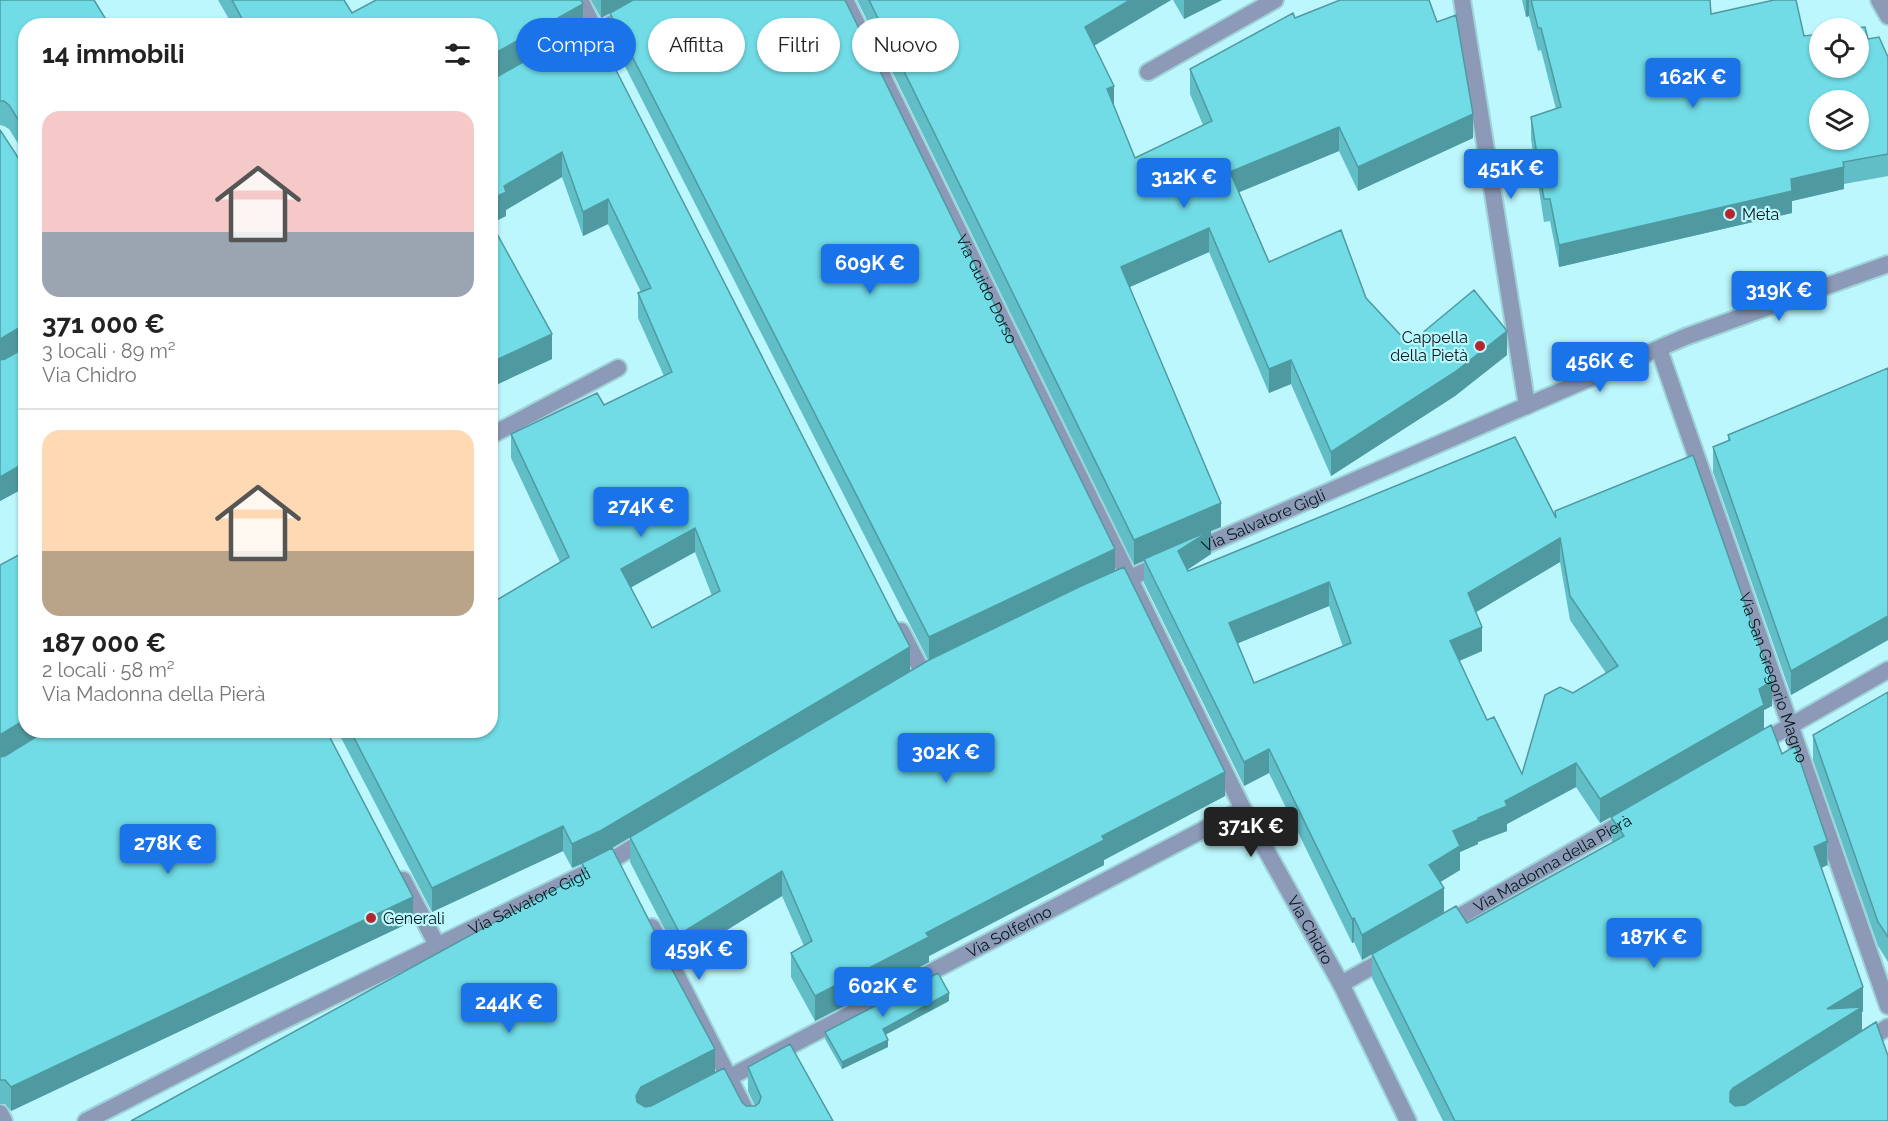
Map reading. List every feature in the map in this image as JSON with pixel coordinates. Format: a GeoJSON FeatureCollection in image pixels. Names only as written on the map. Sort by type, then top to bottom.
{"type":"FeatureCollection","features":[{"type":"Feature","properties":{"kind":"street"},"geometry":{"type":"LineString","coordinates":[[580,0],[589,18]]}},
{"type":"Feature","properties":{"kind":"street"},"geometry":{"type":"LineString","coordinates":[[621,18],[654,0]]}},
{"type":"Feature","properties":{"kind":"street","name":"Via Guido Dorso"},"geometry":{"type":"LineString","coordinates":[[845,0],[1130,578]]}},
{"type":"Feature","properties":{"kind":"street"},"geometry":{"type":"LineString","coordinates":[[1148,72],[1275,0]]}},
{"type":"Feature","properties":{"kind":"street"},"geometry":{"type":"LineString","coordinates":[[1462,0],[1527,406]]}},
{"type":"Feature","properties":{"kind":"street"},"geometry":{"type":"LineString","coordinates":[[1879,0],[1888,16]]}},
{"type":"Feature","properties":{"kind":"street","name":"Via Salvatore Gigli"},"geometry":{"type":"LineString","coordinates":[[1098,592],[1685,337],[1888,264]]}},
{"type":"Feature","properties":{"kind":"street","name":"Via San Gregorio Magno"},"geometry":{"type":"LineString","coordinates":[[1659,349],[1888,1006]]}},
{"type":"Feature","properties":{"kind":"street"},"geometry":{"type":"LineString","coordinates":[[498,431],[618,368]]}},
{"type":"Feature","properties":{"kind":"street","name":"Via Chidro"},"geometry":{"type":"LineString","coordinates":[[1130,578],[1243,809],[1341,984],[1408,1121]]}},
{"type":"Feature","properties":{"kind":"street"},"geometry":{"type":"LineString","coordinates":[[891,612],[924,676]]}},
{"type":"Feature","properties":{"kind":"street"},"geometry":{"type":"LineString","coordinates":[[1739,756],[1888,670]]}},
{"type":"Feature","properties":{"kind":"street","name":"Via Madonna della Pierà"},"geometry":{"type":"LineString","coordinates":[[1432,932],[1647,808]]}},
{"type":"Feature","properties":{"kind":"street","name":"Via Solferino"},"geometry":{"type":"LineString","coordinates":[[698,1094],[1243,809]]}},
{"type":"Feature","properties":{"kind":"street","name":"Via Salvatore Gigli"},"geometry":{"type":"LineString","coordinates":[[86,1121],[437,945],[619,862],[657,832]]}},
{"type":"Feature","properties":{"kind":"street"},"geometry":{"type":"LineString","coordinates":[[394,863],[437,945]]}},
{"type":"Feature","properties":{"kind":"street"},"geometry":{"type":"LineString","coordinates":[[643,910],[751,1121]]}},
{"type":"Feature","properties":{"kind":"street"},"geometry":{"type":"LineString","coordinates":[[1341,984],[1402,949]]}},
{"type":"Feature","properties":{"kind":"street"},"geometry":{"type":"LineString","coordinates":[[1848,1052],[1888,1027]]}},
{"type":"Feature","properties":{"kind":"street"},"geometry":{"type":"LineString","coordinates":[[0,1113],[4,1121]]}},
{"type":"Feature","properties":{"kind":"building"},"geometry":{"type":"Polygon","coordinates":[[[0,0],[94,0],[105,18],[18,18],[18,119],[9,105],[0,101],[0,0]]]}},
{"type":"Feature","properties":{"kind":"building"},"geometry":{"type":"Polygon","coordinates":[[[232,0],[344,0],[352,13],[376,0],[581,0],[583,4],[558,18],[516,18],[516,41],[498,52],[498,18],[242,18],[232,0]]]}},
{"type":"Feature","properties":{"kind":"building"},"geometry":{"type":"Polygon","coordinates":[[[633,0],[845,0],[854,18],[852,18],[852,72],[880,72],[1115,549],[929,637],[636,64],[636,18],[613,18],[610,13],[633,0]]]}},
{"type":"Feature","properties":{"kind":"building"},"geometry":{"type":"Polygon","coordinates":[[[869,0],[1130,0],[1085,27],[1114,86],[1107,89],[1135,158],[1212,121],[1190,69],[1293,13],[1295,18],[1340,0],[1429,0],[1437,22],[1456,15],[1473,114],[1358,167],[1339,127],[1230,172],[1269,262],[1341,230],[1366,298],[1409,344],[1474,290],[1507,331],[1455,372],[1331,452],[1291,360],[1269,369],[1209,228],[1121,267],[1221,503],[1134,540],[904,72],[959,72],[959,18],[878,18],[869,0]]]}},
{"type":"Feature","properties":{"kind":"building"},"geometry":{"type":"Polygon","coordinates":[[[1531,0],[1710,0],[1711,14],[1774,0],[1796,0],[1804,36],[1809,35],[1809,78],[1869,78],[1869,39],[1879,37],[1888,57],[1888,154],[1843,162],[1844,167],[1791,179],[1792,191],[1559,245],[1550,199],[1544,199],[1531,117],[1561,107],[1541,28],[1538,28],[1531,0]]]}},
{"type":"Feature","properties":{"kind":"building"},"geometry":{"type":"Polygon","coordinates":[[[516,66],[516,72],[617,72],[910,647],[602,830],[572,844],[563,826],[432,888],[354,738],[498,738],[498,599],[569,557],[511,434],[597,393],[604,405],[672,372],[638,293],[651,288],[608,199],[583,212],[562,152],[504,186],[506,192],[498,196],[498,76],[516,66]],[[695,528],[621,569],[652,628],[720,591],[695,528]]]}},
{"type":"Feature","properties":{"kind":"building"},"geometry":{"type":"Polygon","coordinates":[[[0,130],[18,157],[18,328],[0,339],[0,130]]]}},
{"type":"Feature","properties":{"kind":"building"},"geometry":{"type":"Polygon","coordinates":[[[498,236],[552,334],[498,359],[498,236]]]}},
{"type":"Feature","properties":{"kind":"building"},"geometry":{"type":"Polygon","coordinates":[[[18,352],[18,467],[0,477],[0,360],[18,352]]]}},
{"type":"Feature","properties":{"kind":"building"},"geometry":{"type":"Polygon","coordinates":[[[1888,368],[1888,616],[1791,671],[1713,447],[1730,440],[1728,435],[1888,368]]]}},
{"type":"Feature","properties":{"kind":"building"},"geometry":{"type":"Polygon","coordinates":[[[1515,437],[1556,518],[1555,511],[1693,455],[1772,681],[1759,689],[1764,705],[1600,799],[1576,763],[1505,801],[1507,806],[1453,831],[1460,846],[1429,865],[1444,888],[1362,935],[1269,749],[1244,762],[1144,559],[1211,530],[1178,551],[1188,571],[1515,437]],[[1560,538],[1468,593],[1482,627],[1450,641],[1487,720],[1494,717],[1522,774],[1545,695],[1560,687],[1573,693],[1618,666],[1570,596],[1560,538]],[[1329,582],[1229,623],[1254,683],[1351,643],[1329,582]]]}},
{"type":"Feature","properties":{"kind":"building"},"geometry":{"type":"Polygon","coordinates":[[[18,555],[18,724],[0,735],[0,565],[18,555]]]}},
{"type":"Feature","properties":{"kind":"building"},"geometry":{"type":"Polygon","coordinates":[[[1124,567],[1225,772],[1102,836],[1104,840],[926,933],[929,937],[815,996],[791,953],[812,941],[782,871],[680,934],[630,837],[929,660],[1124,567]]]}},
{"type":"Feature","properties":{"kind":"building"},"geometry":{"type":"Polygon","coordinates":[[[1888,692],[1888,937],[1878,922],[1813,735],[1888,692]]]}},
{"type":"Feature","properties":{"kind":"building"},"geometry":{"type":"Polygon","coordinates":[[[1771,725],[1782,754],[1795,746],[1828,843],[1827,841],[1814,847],[1863,987],[1827,1009],[1862,1007],[1733,1088],[1730,1092],[1730,1102],[1735,1106],[1745,1105],[1876,1022],[1888,1056],[1888,1121],[1455,1121],[1372,954],[1456,906],[1467,923],[1624,836],[1611,817],[1771,725]]]}},
{"type":"Feature","properties":{"kind":"building"},"geometry":{"type":"Polygon","coordinates":[[[34,738],[330,738],[413,897],[11,1087],[5,1080],[0,1080],[0,757],[34,738]]]}},
{"type":"Feature","properties":{"kind":"building"},"geometry":{"type":"Polygon","coordinates":[[[612,848],[662,946],[660,947],[715,1049],[641,1087],[636,1096],[637,1102],[645,1107],[651,1106],[724,1068],[742,1102],[746,1106],[755,1106],[761,1097],[748,1067],[790,1044],[833,1121],[131,1121],[586,872],[582,863],[612,848]]]}},
{"type":"Feature","properties":{"kind":"building"},"geometry":{"type":"Polygon","coordinates":[[[938,973],[949,993],[883,1029],[888,1040],[842,1062],[825,1032],[938,973]]]}},
{"type":"Feature","properties":{"kind":"place","name":"Meta"},"geometry":{"type":"Point","coordinates":[1730,214]}},
{"type":"Feature","properties":{"kind":"place","name":"Cappella della Pietà"},"geometry":{"type":"Point","coordinates":[1480,346]}},
{"type":"Feature","properties":{"kind":"place","name":"Generali"},"geometry":{"type":"Point","coordinates":[371,918]}}]}
